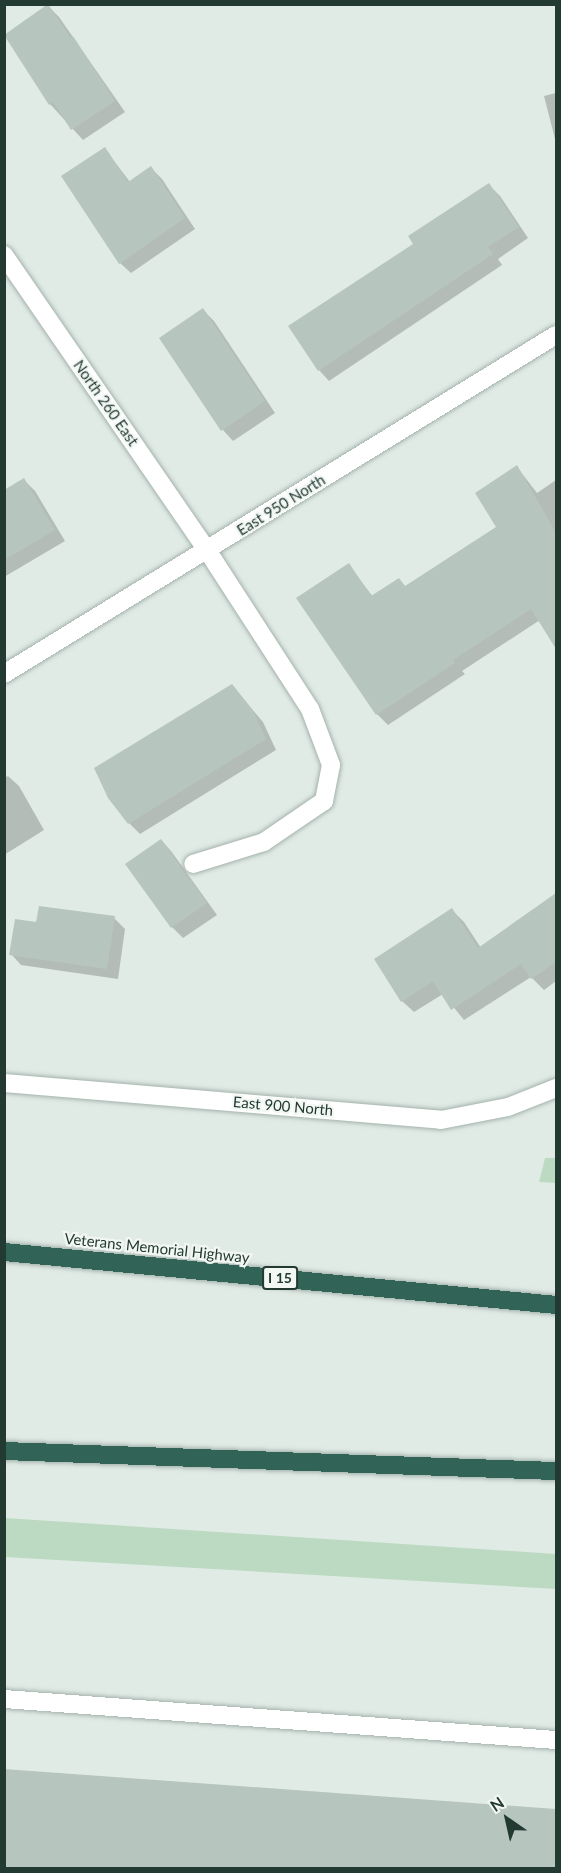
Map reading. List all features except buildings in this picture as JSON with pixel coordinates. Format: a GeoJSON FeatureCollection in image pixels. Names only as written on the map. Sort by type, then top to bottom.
{"type":"FeatureCollection","features":[{"type":"Feature","properties":{"kind":"highway","name":"Veterans Memorial Highway"},"geometry":{"type":"LineString","coordinates":[[4,1252],[556,1305]]}},
{"type":"Feature","properties":{"kind":"highway"},"geometry":{"type":"LineString","coordinates":[[4,1451],[556,1471]]}},
{"type":"Feature","properties":{"kind":"street","name":"North 260 East"},"geometry":{"type":"LineString","coordinates":[[4,255],[207,550],[310,709],[331,765],[324,801],[264,842],[193,864]]}},
{"type":"Feature","properties":{"kind":"street","name":"East 950 North"},"geometry":{"type":"LineString","coordinates":[[4,674],[556,335]]}},
{"type":"Feature","properties":{"kind":"street","name":"East 900 North"},"geometry":{"type":"LineString","coordinates":[[4,1083],[441,1120],[508,1107],[556,1088]]}},
{"type":"Feature","properties":{"kind":"street"},"geometry":{"type":"LineString","coordinates":[[4,1699],[556,1740]]}},
{"type":"Feature","properties":{"kind":"green space"},"geometry":{"type":"Polygon","coordinates":[[[545,1158],[556,1158],[556,1183],[539,1182],[545,1158]]]}},
{"type":"Feature","properties":{"kind":"green space"},"geometry":{"type":"Polygon","coordinates":[[[5,1518],[556,1554],[556,1589],[5,1557],[5,1518]]]}}]}
